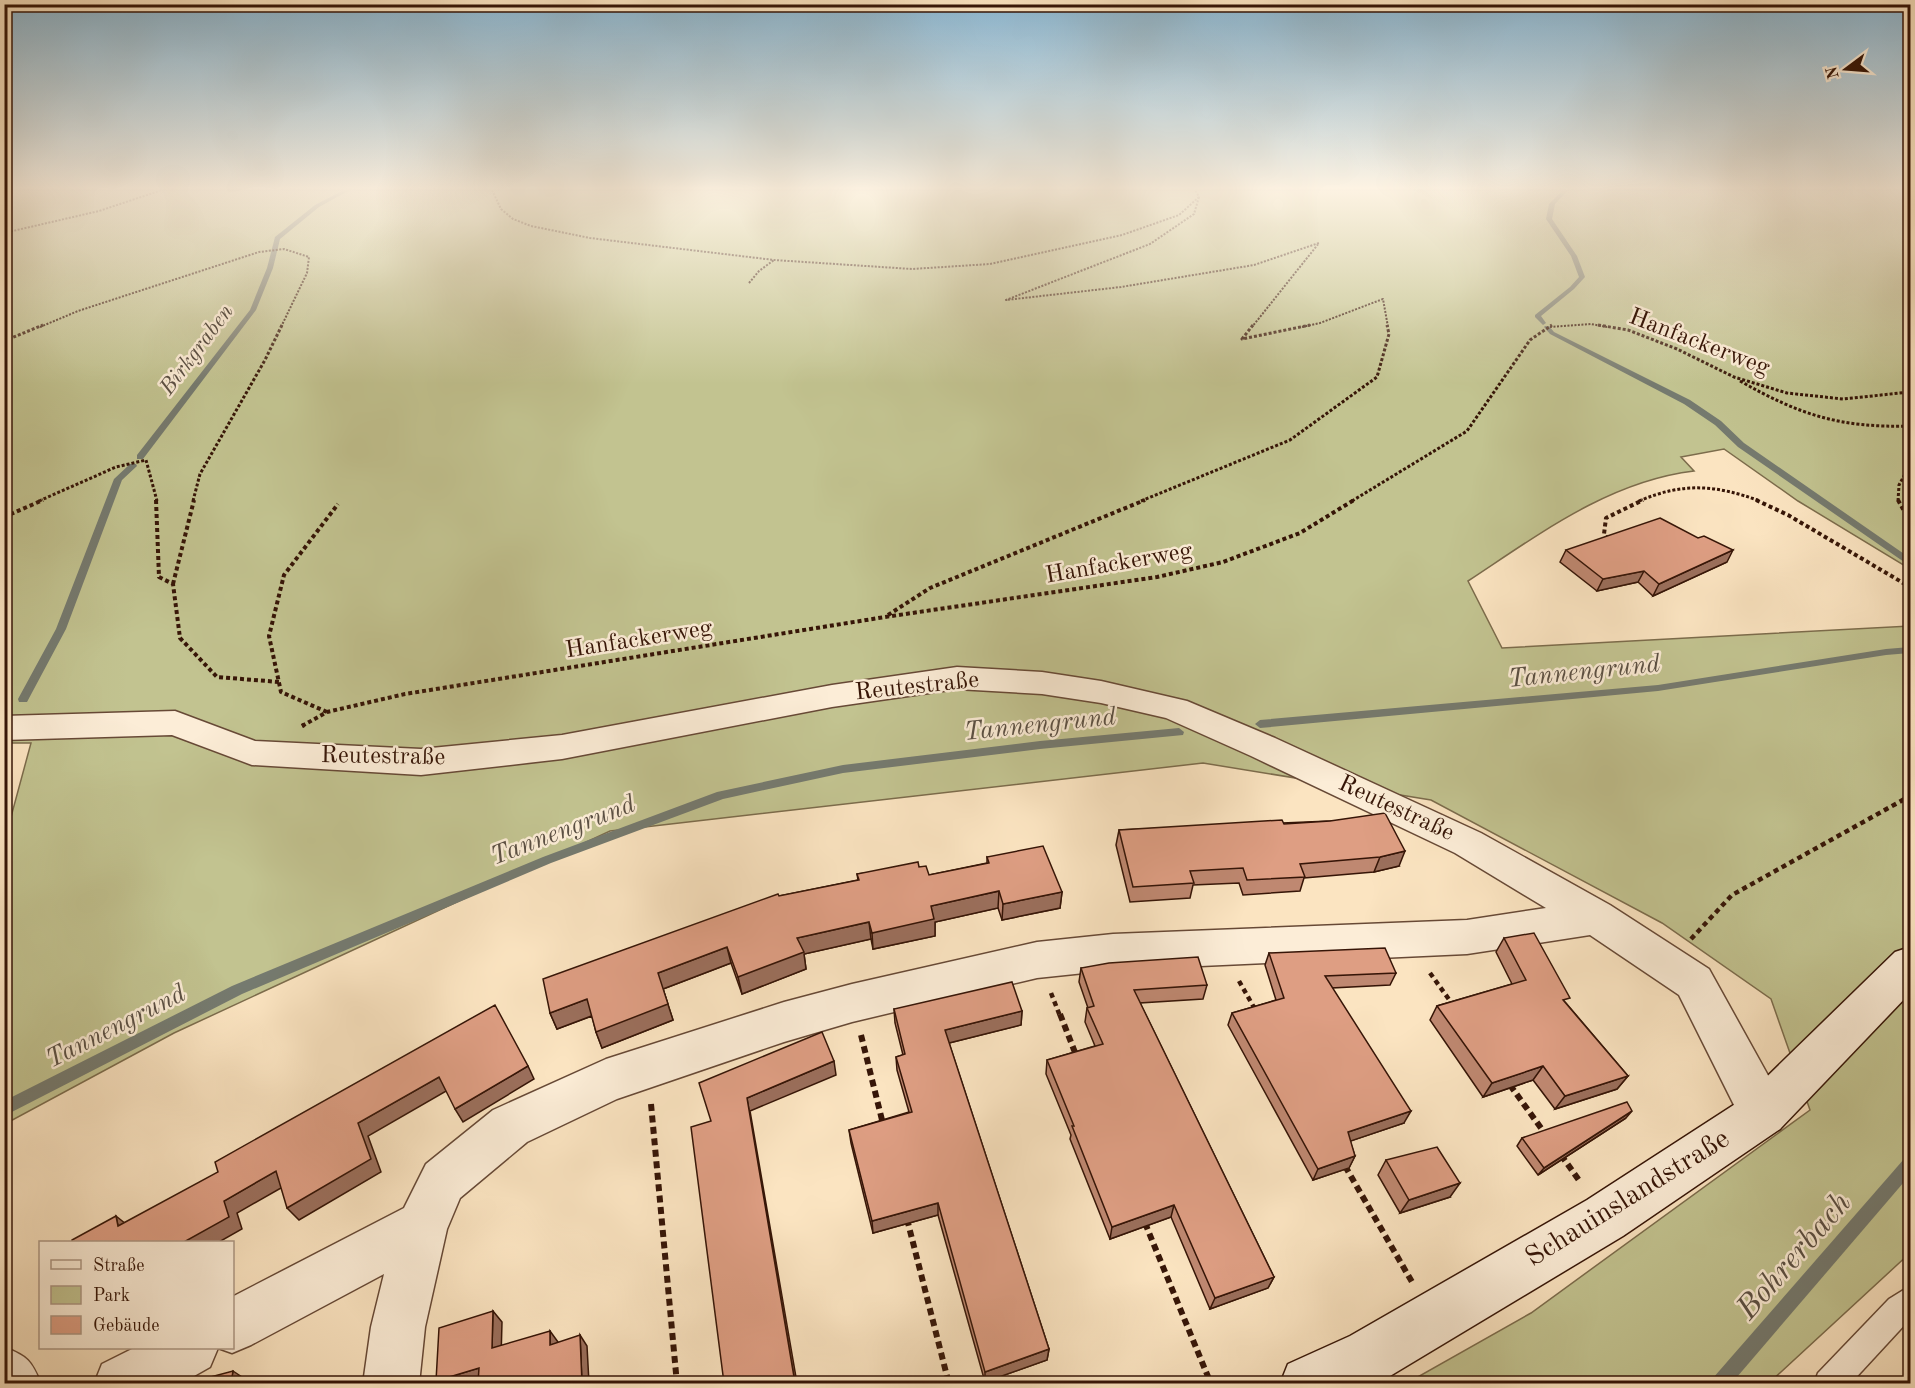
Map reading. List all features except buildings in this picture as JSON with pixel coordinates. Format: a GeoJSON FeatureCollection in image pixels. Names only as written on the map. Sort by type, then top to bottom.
{"type":"FeatureCollection","features":[{"type":"Feature","properties":{"kind":"street","name":"Reutestraße"},"geometry":{"type":"LineString","coordinates":[[4,728],[175,723],[252,753],[421,762],[562,747],[832,696],[957,678],[1042,683],[1101,692],[1175,709],[1263,747],[1468,843],[1596,917],[1694,982],[1763,1113]]}},
{"type":"Feature","properties":{"kind":"street"},"geometry":{"type":"LineString","coordinates":[[391,1383],[398,1327],[422,1226],[443,1181],[510,1126],[606,1081],[784,1022],[852,1003],[1037,960],[1113,952],[1467,937],[1596,917]]}},
{"type":"Feature","properties":{"kind":"street","name":"Schauinslandstraße"},"geometry":{"type":"LineString","coordinates":[[1308,1383],[1370,1356],[1626,1206],[1763,1113],[1911,965]]}},
{"type":"Feature","properties":{"kind":"street"},"geometry":{"type":"LineString","coordinates":[[234,1325],[422,1226]]}},
{"type":"Feature","properties":{"kind":"street"},"geometry":{"type":"LineString","coordinates":[[122,1383],[187,1349]]}},
{"type":"Feature","properties":{"kind":"street"},"geometry":{"type":"LineString","coordinates":[[4,1375],[13,1383]]}},
{"type":"Feature","properties":{"kind":"lane"},"geometry":{"type":"LineString","coordinates":[[1828,1383],[1899,1309],[1911,1301]]}},
{"type":"Feature","properties":{"kind":"path"},"geometry":{"type":"LineString","coordinates":[[4,341],[78,311],[249,255]]}},
{"type":"Feature","properties":{"kind":"path"},"geometry":{"type":"LineString","coordinates":[[279,682],[217,676],[180,638],[173,584],[200,474],[265,360],[307,273],[309,257],[302,255]]}},
{"type":"Feature","properties":{"kind":"path"},"geometry":{"type":"LineString","coordinates":[[730,255],[912,269],[990,264],[1032,255]]}},
{"type":"Feature","properties":{"kind":"path"},"geometry":{"type":"LineString","coordinates":[[1122,255],[1006,300],[1121,287],[1254,266],[1286,255]]}},
{"type":"Feature","properties":{"kind":"path"},"geometry":{"type":"LineString","coordinates":[[885,617],[930,588],[1290,440],[1377,377],[1389,334],[1383,299],[1320,323],[1242,339],[1310,255]]}},
{"type":"Feature","properties":{"kind":"path"},"geometry":{"type":"LineString","coordinates":[[749,283],[759,271],[774,260]]}},
{"type":"Feature","properties":{"kind":"path","name":"Hanfackerweg"},"geometry":{"type":"LineString","coordinates":[[252,753],[327,712],[405,694],[885,617],[1157,578],[1223,562],[1299,533],[1467,431],[1530,340],[1552,325],[1591,324],[1628,330],[1677,349],[1734,377],[1787,393],[1843,399],[1911,392]]}},
{"type":"Feature","properties":{"kind":"path"},"geometry":{"type":"LineString","coordinates":[[1734,377],[1782,405],[1814,418],[1874,428],[1911,426]]}},
{"type":"Feature","properties":{"kind":"path"},"geometry":{"type":"LineString","coordinates":[[4,517],[116,467],[146,460],[157,502],[159,577],[173,584]]}},
{"type":"Feature","properties":{"kind":"path"},"geometry":{"type":"LineString","coordinates":[[1911,465],[1902,475],[1896,492],[1901,510],[1911,517]]}},
{"type":"Feature","properties":{"kind":"path"},"geometry":{"type":"LineString","coordinates":[[1610,542],[1604,534],[1606,518],[1616,512],[1654,495],[1708,487],[1728,491],[1785,513],[1911,587]]}},
{"type":"Feature","properties":{"kind":"path"},"geometry":{"type":"LineString","coordinates":[[327,712],[281,692],[269,636],[284,575],[338,504]]}},
{"type":"Feature","properties":{"kind":"path"},"geometry":{"type":"LineString","coordinates":[[1694,982],[1682,949],[1732,895],[1911,796]]}},
{"type":"Feature","properties":{"kind":"path"},"geometry":{"type":"LineString","coordinates":[[1406,939],[1460,1015]]}},
{"type":"Feature","properties":{"kind":"path"},"geometry":{"type":"LineString","coordinates":[[1219,948],[1261,1020]]}},
{"type":"Feature","properties":{"kind":"path"},"geometry":{"type":"LineString","coordinates":[[1037,960],[1077,1058]]}},
{"type":"Feature","properties":{"kind":"path"},"geometry":{"type":"LineString","coordinates":[[852,1003],[885,1130]]}},
{"type":"Feature","properties":{"kind":"path"},"geometry":{"type":"LineString","coordinates":[[648,1067],[677,1383]]}},
{"type":"Feature","properties":{"kind":"path"},"geometry":{"type":"LineString","coordinates":[[1507,1081],[1553,1145]]}},
{"type":"Feature","properties":{"kind":"path"},"geometry":{"type":"LineString","coordinates":[[1344,1164],[1433,1318]]}},
{"type":"Feature","properties":{"kind":"path"},"geometry":{"type":"LineString","coordinates":[[905,1210],[949,1383]]}},
{"type":"Feature","properties":{"kind":"path"},"geometry":{"type":"LineString","coordinates":[[1144,1221],[1211,1383]]}},
{"type":"Feature","properties":{"kind":"green space"},"geometry":{"type":"Polygon","coordinates":[[[5,255],[1910,255],[1910,569],[1798,501],[1724,449],[1681,457],[1694,471],[1633,486],[1575,512],[1468,581],[1502,648],[1910,626],[1910,1253],[1769,1383],[1407,1383],[1531,1313],[1810,1110],[1771,999],[1662,923],[1431,800],[1203,763],[610,831],[174,1033],[5,1124],[5,839],[31,743],[4,743],[5,255]]]}},
{"type":"Feature","properties":{"kind":"waterway","name":"Birkgraben"},"geometry":{"type":"LineString","coordinates":[[140,457],[253,310],[273,255]]}},
{"type":"Feature","properties":{"kind":"waterway","name":"Tannengrund"},"geometry":{"type":"LineString","coordinates":[[1543,323],[1537,316],[1582,277],[1573,255]]}},
{"type":"Feature","properties":{"kind":"waterway","name":"Tannengrund"},"geometry":{"type":"LineString","coordinates":[[1547,327],[1552,333],[1687,402],[1718,423],[1741,445],[1910,562]]}},
{"type":"Feature","properties":{"kind":"waterway","name":"Birkgraben"},"geometry":{"type":"LineString","coordinates":[[23,699],[61,629],[118,479],[133,466]]}},
{"type":"Feature","properties":{"kind":"waterway","name":"Tannengrund"},"geometry":{"type":"LineString","coordinates":[[1260,724],[1658,688],[1910,650]]}},
{"type":"Feature","properties":{"kind":"waterway","name":"Tannengrund"},"geometry":{"type":"LineString","coordinates":[[4,1109],[237,990],[547,860],[721,795],[843,769],[1040,745],[1179,732]]}},
{"type":"Feature","properties":{"kind":"waterway","name":"Bohrerbach"},"geometry":{"type":"LineString","coordinates":[[1719,1384],[1910,1164]]}}]}
